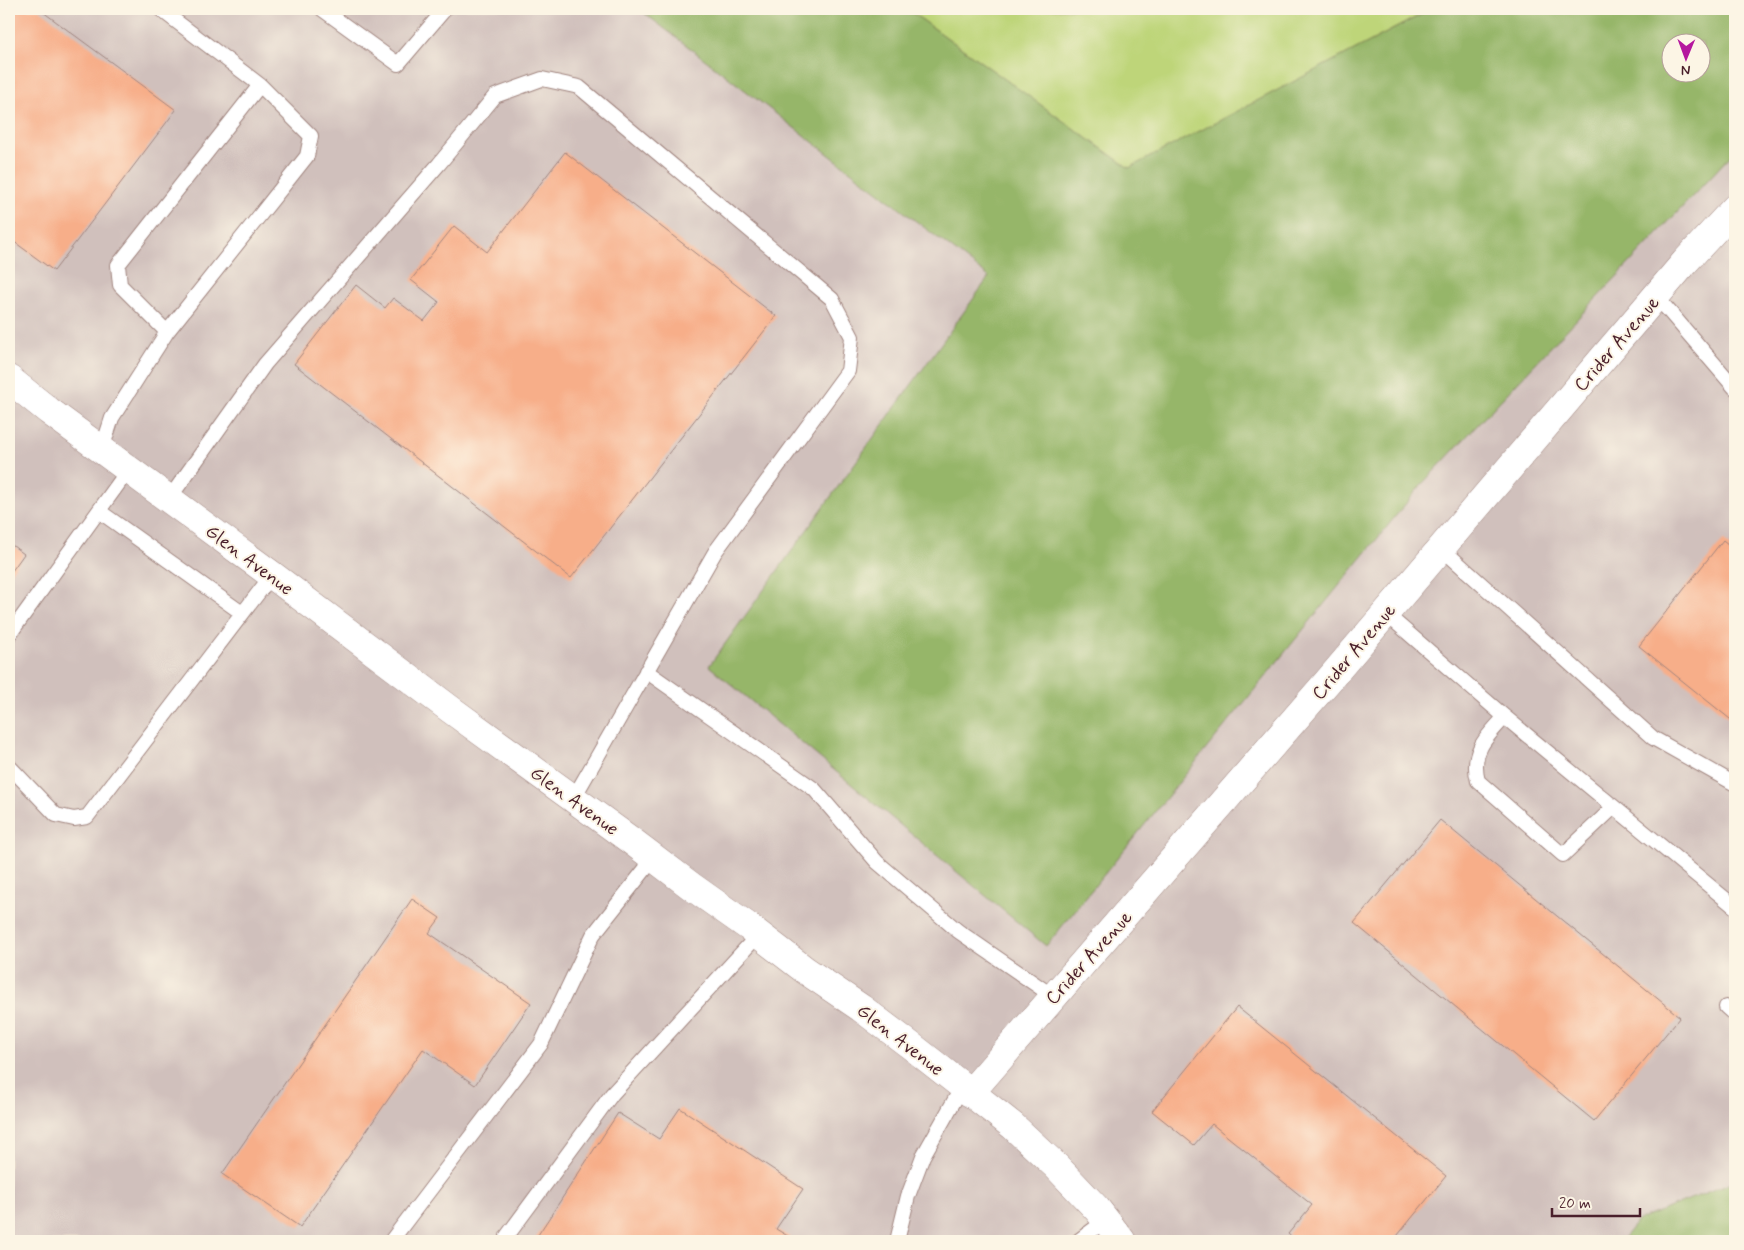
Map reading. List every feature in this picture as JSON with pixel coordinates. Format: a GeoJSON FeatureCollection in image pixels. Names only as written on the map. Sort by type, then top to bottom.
{"type":"FeatureCollection","features":[{"type":"Feature","properties":{"kind":"street","name":"Crider Avenue"},"geometry":{"type":"LineString","coordinates":[[966,1090],[1054,997],[1127,914],[1656,296],[1735,208]]}},
{"type":"Feature","properties":{"kind":"street","name":"Glen Avenue"},"geometry":{"type":"LineString","coordinates":[[9,379],[49,411],[450,709],[805,970],[861,1008],[1013,1126],[1057,1167],[1106,1220],[1122,1241]]}},
{"type":"Feature","properties":{"kind":"lane"},"geometry":{"type":"LineString","coordinates":[[102,449],[112,418],[167,332],[307,156],[312,136],[260,85],[160,9]]}},
{"type":"Feature","properties":{"kind":"lane"},"geometry":{"type":"LineString","coordinates":[[322,9],[398,64],[445,9]]}},
{"type":"Feature","properties":{"kind":"lane"},"geometry":{"type":"LineString","coordinates":[[169,500],[265,364],[439,164],[495,96],[542,79],[580,87],[832,300],[852,337],[848,371],[715,552],[573,799]]}},
{"type":"Feature","properties":{"kind":"lane"},"geometry":{"type":"LineString","coordinates":[[167,332],[120,285],[118,265],[260,85]]}},
{"type":"Feature","properties":{"kind":"lane"},"geometry":{"type":"LineString","coordinates":[[1656,296],[1735,388]]}},
{"type":"Feature","properties":{"kind":"lane"},"geometry":{"type":"LineString","coordinates":[[9,635],[129,469]]}},
{"type":"Feature","properties":{"kind":"lane"},"geometry":{"type":"LineString","coordinates":[[99,511],[242,613]]}},
{"type":"Feature","properties":{"kind":"lane"},"geometry":{"type":"LineString","coordinates":[[1440,547],[1653,738],[1735,784]]}},
{"type":"Feature","properties":{"kind":"lane"},"geometry":{"type":"LineString","coordinates":[[9,766],[56,815],[74,819],[87,816],[272,575]]}},
{"type":"Feature","properties":{"kind":"lane"},"geometry":{"type":"LineString","coordinates":[[1385,613],[1505,717],[1735,907]]}},
{"type":"Feature","properties":{"kind":"lane"},"geometry":{"type":"LineString","coordinates":[[646,671],[814,789],[877,862],[958,931],[1054,997]]}},
{"type":"Feature","properties":{"kind":"lane"},"geometry":{"type":"LineString","coordinates":[[1505,717],[1489,734],[1478,752],[1474,767],[1478,780],[1563,855],[1614,807]]}},
{"type":"Feature","properties":{"kind":"lane"},"geometry":{"type":"LineString","coordinates":[[391,1241],[541,1044],[593,935],[654,858]]}},
{"type":"Feature","properties":{"kind":"lane"},"geometry":{"type":"LineString","coordinates":[[507,1236],[612,1094],[758,934]]}},
{"type":"Feature","properties":{"kind":"lane"},"geometry":{"type":"LineString","coordinates":[[897,1241],[908,1196],[923,1156],[966,1090]]}},
{"type":"Feature","properties":{"kind":"lane"},"geometry":{"type":"LineString","coordinates":[[1078,1241],[1106,1220]]}},
{"type":"Feature","properties":{"kind":"shaded area"},"geometry":{"type":"Polygon","coordinates":[[[9,9],[1735,9],[1735,1241],[9,1241],[9,9]]]}},
{"type":"Feature","properties":{"kind":"green space"},"geometry":{"type":"Polygon","coordinates":[[[639,9],[907,9],[1129,168],[1432,9],[1735,9],[1735,151],[1421,485],[1046,946],[709,666],[989,277],[639,9]]]}},
{"type":"Feature","properties":{"kind":"green space"},"geometry":{"type":"Polygon","coordinates":[[[907,9],[1432,9],[1129,169],[907,9]]]}},
{"type":"Feature","properties":{"kind":"green space"},"geometry":{"type":"Polygon","coordinates":[[[1735,1181],[1735,1241],[1621,1241],[1638,1220],[1735,1181]]]}},
{"type":"Feature","properties":{"kind":"building"},"geometry":{"type":"Polygon","coordinates":[[[9,9],[39,9],[176,110],[54,271],[9,238],[9,9]]]}},
{"type":"Feature","properties":{"kind":"building"},"geometry":{"type":"Polygon","coordinates":[[[565,152],[776,316],[571,578],[294,364],[356,285],[385,308],[393,298],[424,321],[439,302],[411,280],[454,226],[487,252],[565,152]]]}},
{"type":"Feature","properties":{"kind":"building"},"geometry":{"type":"Polygon","coordinates":[[[1723,540],[1735,550],[1735,723],[1639,646],[1723,540]]]}},
{"type":"Feature","properties":{"kind":"building"},"geometry":{"type":"Polygon","coordinates":[[[9,543],[24,554],[9,575],[9,543]]]}},
{"type":"Feature","properties":{"kind":"building"},"geometry":{"type":"Polygon","coordinates":[[[1440,820],[1680,1017],[1594,1121],[1354,923],[1440,820]]]}},
{"type":"Feature","properties":{"kind":"building"},"geometry":{"type":"Polygon","coordinates":[[[412,899],[440,918],[429,933],[531,1003],[475,1085],[423,1049],[300,1227],[222,1174],[412,899]]]}},
{"type":"Feature","properties":{"kind":"building"},"geometry":{"type":"Polygon","coordinates":[[[1237,1007],[1446,1176],[1393,1241],[1296,1241],[1288,1234],[1312,1205],[1212,1124],[1194,1145],[1152,1111],[1237,1007]]]}},
{"type":"Feature","properties":{"kind":"building"},"geometry":{"type":"Polygon","coordinates":[[[680,1108],[803,1189],[776,1229],[796,1241],[534,1241],[618,1113],[659,1139],[680,1108]]]}}]}
